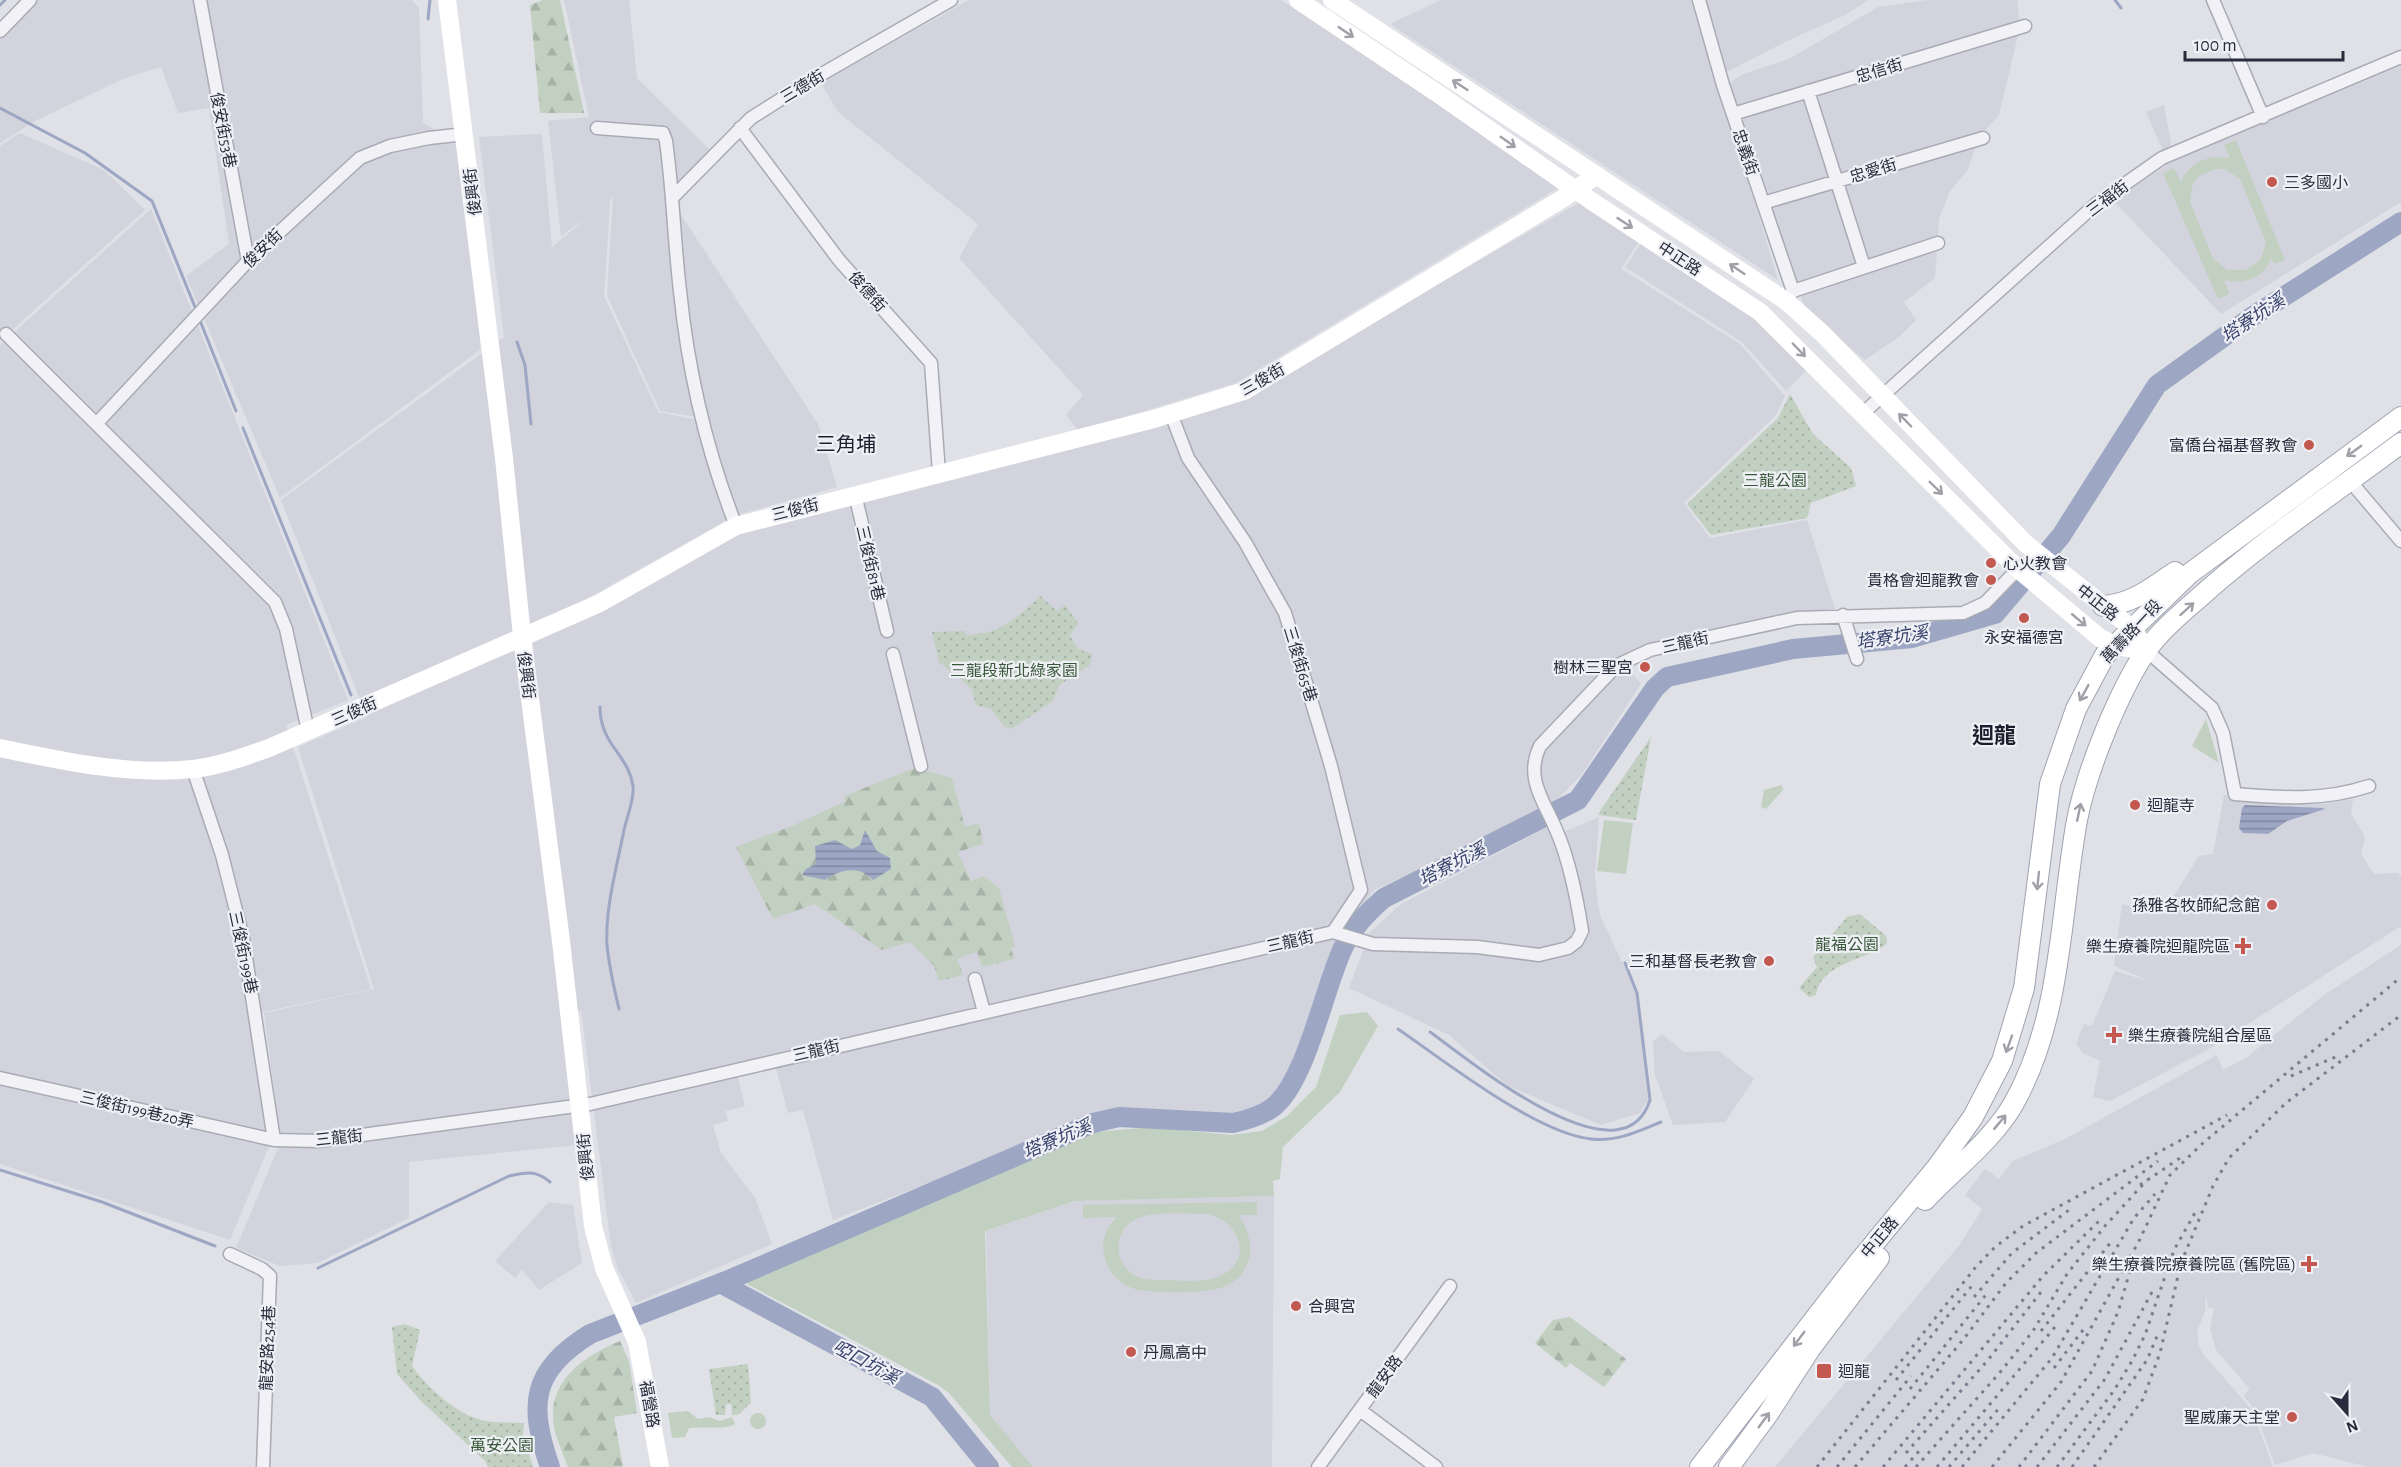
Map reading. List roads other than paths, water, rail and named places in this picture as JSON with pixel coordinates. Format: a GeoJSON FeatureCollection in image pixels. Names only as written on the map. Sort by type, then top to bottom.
{"type":"FeatureCollection","features":[{"type":"Feature","properties":{"kind":"main road","name":"萬壽路一段"},"geometry":{"type":"LineString","coordinates":[[2024,988],[2044,821],[2056,760],[2076,708],[2105,656],[2189,574],[2401,417]]}},
{"type":"Feature","properties":{"kind":"main road","name":"萬壽路一段"},"geometry":{"type":"LineString","coordinates":[[2052,994],[2083,795],[2116,710],[2173,621],[2232,570],[2401,443]]}},
{"type":"Feature","properties":{"kind":"main road"},"geometry":{"type":"LineString","coordinates":[[2103,606],[2119,605],[2135,599],[2181,568],[2225,546]]}},
{"type":"Feature","properties":{"kind":"main road","name":"中正路"},"geometry":{"type":"LineString","coordinates":[[1700,1467],[1963,1132],[2011,1040],[2024,988]]}},
{"type":"Feature","properties":{"kind":"main road","name":"中正路"},"geometry":{"type":"LineString","coordinates":[[1729,1467],[1768,1414],[1810,1348],[1864,1277],[1926,1199],[1981,1143],[2014,1104],[2036,1056],[2052,994]]}},
{"type":"Feature","properties":{"kind":"main road"},"geometry":{"type":"LineString","coordinates":[[1963,1132],[1981,1143]]}},
{"type":"Feature","properties":{"kind":"street"},"geometry":{"type":"LineString","coordinates":[[0,31],[30,0]]}},
{"type":"Feature","properties":{"kind":"street","name":"俊安街53巷"},"geometry":{"type":"LineString","coordinates":[[200,0],[248,261]]}},
{"type":"Feature","properties":{"kind":"street","name":"俊興街"},"geometry":{"type":"LineString","coordinates":[[447,0],[504,458],[522,636],[597,1252],[637,1342]]}},
{"type":"Feature","properties":{"kind":"street","name":"三德街"},"geometry":{"type":"LineString","coordinates":[[673,197],[740,129],[808,82],[951,0]]}},
{"type":"Feature","properties":{"kind":"street","name":"中正路"},"geometry":{"type":"LineString","coordinates":[[1298,0],[1576,190],[1729,290],[1770,320],[2018,569],[2100,638],[2117,646],[2152,656]]}},
{"type":"Feature","properties":{"kind":"street","name":"中正路"},"geometry":{"type":"LineString","coordinates":[[1332,0],[1597,175],[1790,296],[1881,397],[2034,551],[2133,629],[2152,656]]}},
{"type":"Feature","properties":{"kind":"street","name":"忠義街"},"geometry":{"type":"LineString","coordinates":[[1698,0],[1763,203],[1790,296]]}},
{"type":"Feature","properties":{"kind":"street"},"geometry":{"type":"LineString","coordinates":[[2213,0],[2263,117]]}},
{"type":"Feature","properties":{"kind":"street","name":"忠信街"},"geometry":{"type":"LineString","coordinates":[[1733,114],[2025,26]]}},
{"type":"Feature","properties":{"kind":"street","name":"三福街"},"geometry":{"type":"LineString","coordinates":[[1862,414],[2100,202],[2162,158],[2401,57]]}},
{"type":"Feature","properties":{"kind":"street"},"geometry":{"type":"LineString","coordinates":[[1808,91],[1864,267]]}},
{"type":"Feature","properties":{"kind":"street"},"geometry":{"type":"LineString","coordinates":[[597,128],[663,133],[673,197],[680,292],[693,370],[718,480],[736,526]]}},
{"type":"Feature","properties":{"kind":"street","name":"俊德街"},"geometry":{"type":"LineString","coordinates":[[740,129],[839,260],[931,363],[939,473]]}},
{"type":"Feature","properties":{"kind":"street","name":"俊安街"},"geometry":{"type":"LineString","coordinates":[[97,423],[248,261],[360,158],[390,146],[429,138],[465,135]]}},
{"type":"Feature","properties":{"kind":"street","name":"忠愛街"},"geometry":{"type":"LineString","coordinates":[[1763,203],[1983,138]]}},
{"type":"Feature","properties":{"kind":"street","name":"三俊街"},"geometry":{"type":"LineString","coordinates":[[0,748],[137,771],[193,769],[232,761],[308,731],[609,599],[736,526],[1171,414],[1244,391],[1576,190],[1597,175]]}},
{"type":"Feature","properties":{"kind":"street"},"geometry":{"type":"LineString","coordinates":[[1770,320],[1790,296],[1864,267],[1938,243]]}},
{"type":"Feature","properties":{"kind":"street"},"geometry":{"type":"LineString","coordinates":[[6,334],[275,602],[286,629],[308,731]]}},
{"type":"Feature","properties":{"kind":"street","name":"三俊街65巷"},"geometry":{"type":"LineString","coordinates":[[1171,414],[1188,458],[1251,551],[1277,597],[1294,638],[1331,766],[1361,890],[1336,932]]}},
{"type":"Feature","properties":{"kind":"street"},"geometry":{"type":"LineString","coordinates":[[2350,481],[2401,541]]}},
{"type":"Feature","properties":{"kind":"street","name":"三俊街81巷"},"geometry":{"type":"LineString","coordinates":[[855,495],[887,631]]}},
{"type":"Feature","properties":{"kind":"street","name":"三龍街"},"geometry":{"type":"LineString","coordinates":[[274,1140],[318,1141],[580,1105],[1336,932],[1373,944],[1477,947],[1539,955],[1568,948],[1577,941],[1582,931],[1557,832],[1543,806],[1533,775],[1534,761],[1540,746],[1616,666],[1650,650],[1797,618],[1963,613],[1985,603],[2018,569]]}},
{"type":"Feature","properties":{"kind":"street"},"geometry":{"type":"LineString","coordinates":[[1843,615],[1857,659]]}},
{"type":"Feature","properties":{"kind":"street"},"geometry":{"type":"LineString","coordinates":[[893,654],[921,766]]}},
{"type":"Feature","properties":{"kind":"street"},"geometry":{"type":"LineString","coordinates":[[2152,656],[2216,714],[2223,733],[2235,794],[2289,799],[2337,795],[2369,786]]}},
{"type":"Feature","properties":{"kind":"street","name":"三俊街199巷"},"geometry":{"type":"LineString","coordinates":[[193,769],[222,855],[243,938],[274,1140]]}},
{"type":"Feature","properties":{"kind":"street"},"geometry":{"type":"LineString","coordinates":[[975,979],[984,1011]]}},
{"type":"Feature","properties":{"kind":"street","name":"三俊街199巷20弄"},"geometry":{"type":"LineString","coordinates":[[0,1078],[274,1140]]}},
{"type":"Feature","properties":{"kind":"street","name":"龍安路254巷"},"geometry":{"type":"LineString","coordinates":[[230,1254],[262,1269],[270,1276],[263,1467]]}},
{"type":"Feature","properties":{"kind":"street","name":"龍安路"},"geometry":{"type":"LineString","coordinates":[[1318,1467],[1450,1286]]}},
{"type":"Feature","properties":{"kind":"street","name":"福營路"},"geometry":{"type":"LineString","coordinates":[[637,1342],[660,1467]]}},
{"type":"Feature","properties":{"kind":"street"},"geometry":{"type":"LineString","coordinates":[[1360,1410],[1436,1467]]}},
{"type":"Feature","properties":{"kind":"water"},"geometry":{"type":"Polygon","coordinates":[[[2245,805],[2325,809],[2287,821],[2268,834],[2243,833],[2239,828],[2242,808],[2245,805]]]}},
{"type":"Feature","properties":{"kind":"water"},"geometry":{"type":"Polygon","coordinates":[[[865,830],[877,851],[890,858],[891,869],[873,880],[862,872],[850,870],[837,873],[825,880],[802,875],[806,869],[816,864],[815,846],[835,840],[852,849],[860,845],[865,830]]]}},
{"type":"Feature","properties":{"kind":"waterway"},"geometry":{"type":"LineString","coordinates":[[0,5],[5,0]]}},
{"type":"Feature","properties":{"kind":"waterway"},"geometry":{"type":"LineString","coordinates":[[428,19],[430,0]]}},
{"type":"Feature","properties":{"kind":"waterway"},"geometry":{"type":"LineString","coordinates":[[2115,0],[2121,8]]}},
{"type":"Feature","properties":{"kind":"waterway"},"geometry":{"type":"LineString","coordinates":[[0,108],[85,153],[152,201],[197,312]]}},
{"type":"Feature","properties":{"kind":"waterway","name":"塔寮坑溪"},"geometry":{"type":"LineString","coordinates":[[550,1467],[539,1425],[537,1407],[540,1391],[546,1376],[556,1362],[570,1348],[590,1334],[731,1279],[1093,1123],[1119,1117],[1233,1123],[1254,1117],[1272,1108],[1284,1096],[1295,1078],[1347,940],[1361,921],[1384,898],[1578,800],[1655,688],[1667,677],[1793,649],[1912,638],[1995,614],[2061,536],[2157,385],[2250,318],[2401,222]]}},
{"type":"Feature","properties":{"kind":"waterway"},"geometry":{"type":"LineString","coordinates":[[199,318],[236,411]]}},
{"type":"Feature","properties":{"kind":"waterway"},"geometry":{"type":"LineString","coordinates":[[517,342],[525,365],[531,424]]}},
{"type":"Feature","properties":{"kind":"waterway"},"geometry":{"type":"LineString","coordinates":[[243,428],[351,695]]}},
{"type":"Feature","properties":{"kind":"waterway"},"geometry":{"type":"LineString","coordinates":[[600,707],[601,720],[609,741],[626,766],[633,786],[633,798],[624,829],[609,904],[607,932],[608,953],[619,1009]]}},
{"type":"Feature","properties":{"kind":"waterway"},"geometry":{"type":"LineString","coordinates":[[1430,1032],[1508,1088],[1543,1109],[1578,1124],[1609,1130],[1634,1123],[1650,1100],[1637,993],[1625,963]]}},
{"type":"Feature","properties":{"kind":"waterway"},"geometry":{"type":"LineString","coordinates":[[1398,1029],[1518,1110],[1569,1134],[1591,1139],[1610,1139],[1628,1135],[1661,1122]]}},
{"type":"Feature","properties":{"kind":"waterway"},"geometry":{"type":"LineString","coordinates":[[0,1170],[102,1202],[215,1246]]}},
{"type":"Feature","properties":{"kind":"waterway"},"geometry":{"type":"LineString","coordinates":[[318,1268],[509,1176],[531,1173],[540,1175],[550,1182]]}},
{"type":"Feature","properties":{"kind":"waterway","name":"啞口坑溪"},"geometry":{"type":"LineString","coordinates":[[720,1283],[932,1397],[989,1467]]}},
{"type":"Feature","properties":{"kind":"railway"},"geometry":{"type":"LineString","coordinates":[[1992,1467],[2061,1382],[2139,1241],[2170,1175],[2203,1143],[2401,977]]}},
{"type":"Feature","properties":{"kind":"railway"},"geometry":{"type":"LineString","coordinates":[[2094,1467],[2143,1399],[2160,1353],[2181,1263],[2213,1186],[2229,1158],[2286,1103],[2401,1015]]}},
{"type":"Feature","properties":{"kind":"railway"},"geometry":{"type":"LineString","coordinates":[[2291,1076],[2338,1056]]}},
{"type":"Feature","properties":{"kind":"railway"},"geometry":{"type":"LineString","coordinates":[[1817,1467],[1975,1268],[1995,1247],[2023,1226],[2227,1115]]}},
{"type":"Feature","properties":{"kind":"railway"},"geometry":{"type":"LineString","coordinates":[[2140,1185],[2180,1158]]}},
{"type":"Feature","properties":{"kind":"railway"},"geometry":{"type":"LineString","coordinates":[[1855,1467],[1963,1340],[2006,1283],[2036,1253],[2158,1161]]}},
{"type":"Feature","properties":{"kind":"railway"},"geometry":{"type":"LineString","coordinates":[[1916,1467],[2002,1370],[2033,1331],[2067,1274],[2105,1226],[2147,1180]]}},
{"type":"Feature","properties":{"kind":"railway"},"geometry":{"type":"LineString","coordinates":[[1962,1467],[2052,1358],[2134,1218],[2155,1194]]}},
{"type":"Feature","properties":{"kind":"railway"},"geometry":{"type":"LineString","coordinates":[[1974,1297],[2012,1253],[2069,1210]]}},
{"type":"Feature","properties":{"kind":"railway"},"geometry":{"type":"LineString","coordinates":[[2057,1467],[2115,1389],[2132,1361],[2145,1335],[2174,1250],[2196,1211]]}},
{"type":"Feature","properties":{"kind":"railway"},"geometry":{"type":"LineString","coordinates":[[1883,1467],[2043,1276],[2100,1220]]}},
{"type":"Feature","properties":{"kind":"railway"},"geometry":{"type":"LineString","coordinates":[[2041,1331],[2111,1242]]}},
{"type":"Feature","properties":{"kind":"railway"},"geometry":{"type":"LineString","coordinates":[[2019,1467],[2092,1371],[2118,1312],[2132,1264]]}},
{"type":"Feature","properties":{"kind":"railway"},"geometry":{"type":"LineString","coordinates":[[1896,1380],[1975,1282]]}},
{"type":"Feature","properties":{"kind":"railway"},"geometry":{"type":"LineString","coordinates":[[1910,1389],[1989,1291]]}},
{"type":"Feature","properties":{"kind":"railway"},"geometry":{"type":"LineString","coordinates":[[1906,1453],[1988,1360],[2041,1292]]}},
{"type":"Feature","properties":{"kind":"railway"},"geometry":{"type":"LineString","coordinates":[[2037,1467],[2105,1379],[2152,1292]]}},
{"type":"Feature","properties":{"kind":"railway"},"geometry":{"type":"LineString","coordinates":[[1937,1467],[2055,1327]]}},
{"type":"Feature","properties":{"kind":"railway"},"geometry":{"type":"LineString","coordinates":[[2054,1368],[2083,1330]]}},
{"type":"Feature","properties":{"kind":"railway"},"geometry":{"type":"LineString","coordinates":[[2072,1467],[2147,1360],[2158,1334]]}},
{"type":"Feature","properties":{"kind":"railway"},"geometry":{"type":"LineString","coordinates":[[1837,1467],[1911,1376]]}},
{"type":"Feature","properties":{"kind":"railway"},"geometry":{"type":"LineString","coordinates":[[1949,1467],[2000,1407]]}},
{"type":"Feature","properties":{"kind":"railway"},"geometry":{"type":"LineString","coordinates":[[1905,1467],[1919,1451]]}},
{"type":"Feature","properties":{"kind":"place","name":"三多國小"},"geometry":{"type":"Point","coordinates":[2272,182]}},
{"type":"Feature","properties":{"kind":"place","name":"富僑台福基督教會"},"geometry":{"type":"Point","coordinates":[2309,445]}},
{"type":"Feature","properties":{"kind":"place","name":"心火教會"},"geometry":{"type":"Point","coordinates":[1991,563]}},
{"type":"Feature","properties":{"kind":"place","name":"貴格會迴龍教會"},"geometry":{"type":"Point","coordinates":[1991,580]}},
{"type":"Feature","properties":{"kind":"place","name":"永安福德宮"},"geometry":{"type":"Point","coordinates":[2024,618]}},
{"type":"Feature","properties":{"kind":"place","name":"樹林三聖宮"},"geometry":{"type":"Point","coordinates":[1645,667]}},
{"type":"Feature","properties":{"kind":"place","name":"迴龍寺"},"geometry":{"type":"Point","coordinates":[2135,805]}},
{"type":"Feature","properties":{"kind":"place","name":"孫雅各牧師紀念館"},"geometry":{"type":"Point","coordinates":[2272,905]}},
{"type":"Feature","properties":{"kind":"place","name":"樂生療養院迴龍院區"},"geometry":{"type":"Point","coordinates":[2243,946]}},
{"type":"Feature","properties":{"kind":"place","name":"三和基督長老教會"},"geometry":{"type":"Point","coordinates":[1769,961]}},
{"type":"Feature","properties":{"kind":"place","name":"樂生療養院組合屋區"},"geometry":{"type":"Point","coordinates":[2114,1035]}},
{"type":"Feature","properties":{"kind":"place","name":"樂生療養院療養院區 (舊院區)"},"geometry":{"type":"Point","coordinates":[2309,1264]}},
{"type":"Feature","properties":{"kind":"place","name":"合興宮"},"geometry":{"type":"Point","coordinates":[1296,1306]}},
{"type":"Feature","properties":{"kind":"place","name":"丹鳳高中"},"geometry":{"type":"Point","coordinates":[1131,1352]}},
{"type":"Feature","properties":{"kind":"place","name":"迴龍"},"geometry":{"type":"Point","coordinates":[1824,1371]}},
{"type":"Feature","properties":{"kind":"place","name":"聖威廉天主堂"},"geometry":{"type":"Point","coordinates":[2292,1417]}},
{"type":"Feature","properties":{"kind":"district","name":"三角埔"},"geometry":{"type":"Point","coordinates":[846,444]}},
{"type":"Feature","properties":{"kind":"district","name":"迴龍"},"geometry":{"type":"Point","coordinates":[1994,735]}},
{"type":"Feature","properties":{"kind":"park label","name":"三龍公園"},"geometry":{"type":"Point","coordinates":[1775,480]}},
{"type":"Feature","properties":{"kind":"park label","name":"三龍段新北綠家園"},"geometry":{"type":"Point","coordinates":[1014,670]}},
{"type":"Feature","properties":{"kind":"park label","name":"龍福公園"},"geometry":{"type":"Point","coordinates":[1847,944]}},
{"type":"Feature","properties":{"kind":"park label","name":"萬安公園"},"geometry":{"type":"Point","coordinates":[502,1445]}}]}
